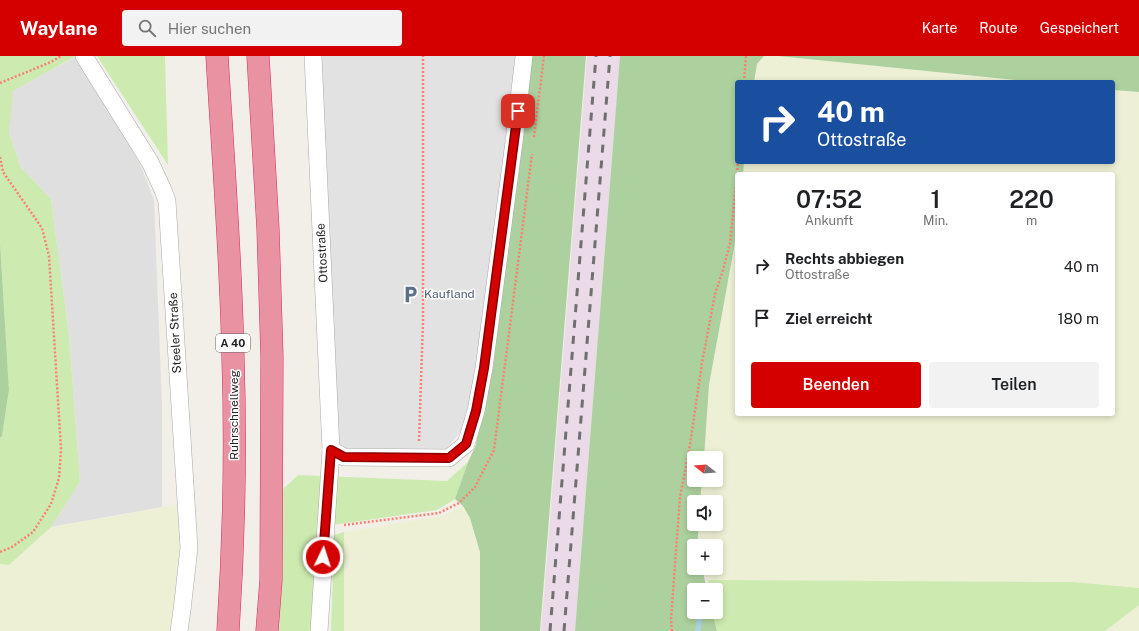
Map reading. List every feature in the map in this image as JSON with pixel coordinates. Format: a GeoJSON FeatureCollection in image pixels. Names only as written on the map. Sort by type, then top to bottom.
{"type":"FeatureCollection","features":[{"type":"Feature","properties":{"kind":"highway","name":"Ruhrschnellweg"},"geometry":{"type":"LineString","coordinates":[[217,56],[234,359],[234,492],[228,631]]}},
{"type":"Feature","properties":{"kind":"highway"},"geometry":{"type":"LineString","coordinates":[[258,56],[268,229],[272,357],[271,580],[267,631]]}},
{"type":"Feature","properties":{"kind":"street","name":"Steeler Straße"},"geometry":{"type":"LineString","coordinates":[[84,56],[150,162],[167,201],[189,548],[179,631]]}},
{"type":"Feature","properties":{"kind":"street","name":"Ottostraße"},"geometry":{"type":"LineString","coordinates":[[313,56],[331,450],[319,631]]}},
{"type":"Feature","properties":{"kind":"street"},"geometry":{"type":"LineString","coordinates":[[331,450],[344,457],[449,458],[466,444],[476,411],[486,353],[524,56]]}},
{"type":"Feature","properties":{"kind":"path"},"geometry":{"type":"LineString","coordinates":[[0,83],[51,62],[61,56]]}},
{"type":"Feature","properties":{"kind":"path"},"geometry":{"type":"LineString","coordinates":[[418,458],[423,322],[422,142],[424,56]]}},
{"type":"Feature","properties":{"kind":"path"},"geometry":{"type":"LineString","coordinates":[[744,80],[746,56]]}},
{"type":"Feature","properties":{"kind":"path"},"geometry":{"type":"LineString","coordinates":[[0,157],[3,172],[42,228],[49,256],[61,449],[59,478],[51,504],[33,532],[12,547],[0,552]]}},
{"type":"Feature","properties":{"kind":"path"},"geometry":{"type":"LineString","coordinates":[[672,631],[671,619],[680,497],[715,294],[724,270],[730,243],[735,194]]}},
{"type":"Feature","properties":{"kind":"shaded area"},"geometry":{"type":"Polygon","coordinates":[[[77,56],[141,166],[154,200],[162,406],[162,507],[51,527],[80,482],[69,335],[51,199],[20,166],[9,132],[12,91],[77,56]]]}},
{"type":"Feature","properties":{"kind":"shaded area","name":"Kaufland"},"geometry":{"type":"Polygon","coordinates":[[[321,56],[522,56],[475,406],[463,429],[446,449],[344,448],[338,442],[321,56]]]}},
{"type":"Feature","properties":{"kind":"shaded area"},"geometry":{"type":"Polygon","coordinates":[[[587,56],[620,56],[575,631],[541,631],[587,56]]]}},
{"type":"Feature","properties":{"kind":"green space"},"geometry":{"type":"Polygon","coordinates":[[[0,56],[76,56],[13,91],[9,132],[20,166],[51,199],[69,335],[80,482],[51,527],[9,565],[0,564],[0,438],[2,436],[9,390],[0,242],[0,56]]]}},
{"type":"Feature","properties":{"kind":"green space"},"geometry":{"type":"Polygon","coordinates":[[[97,56],[165,56],[168,165],[97,56]]]}},
{"type":"Feature","properties":{"kind":"green space"},"geometry":{"type":"Polygon","coordinates":[[[529,56],[586,56],[540,631],[480,631],[480,552],[470,518],[463,506],[455,499],[468,462],[476,445],[513,186],[529,56]]]}},
{"type":"Feature","properties":{"kind":"green space"},"geometry":{"type":"Polygon","coordinates":[[[620,56],[764,56],[757,64],[754,80],[735,80],[735,164],[744,164],[743,172],[735,172],[734,248],[709,385],[704,451],[687,451],[687,487],[701,487],[701,495],[687,495],[687,531],[698,531],[698,539],[687,539],[687,575],[704,575],[705,583],[687,583],[687,619],[714,619],[717,631],[575,631],[620,56]]]}},
{"type":"Feature","properties":{"kind":"green space"},"geometry":{"type":"Polygon","coordinates":[[[764,56],[778,56],[1016,80],[754,80],[757,64],[764,56]]]}},
{"type":"Feature","properties":{"kind":"green space"},"geometry":{"type":"Polygon","coordinates":[[[778,56],[1139,56],[1139,92],[1115,90],[1115,80],[1016,80],[778,56]]]}},
{"type":"Feature","properties":{"kind":"green space"},"geometry":{"type":"Polygon","coordinates":[[[1115,90],[1139,92],[1139,588],[1073,582],[708,580],[706,575],[723,575],[723,539],[698,539],[698,531],[723,531],[723,495],[701,495],[701,487],[723,487],[723,451],[704,451],[709,385],[735,239],[735,416],[1115,416],[1115,172],[743,172],[744,164],[1115,164],[1115,90]]]}},
{"type":"Feature","properties":{"kind":"green space"},"geometry":{"type":"Polygon","coordinates":[[[0,242],[9,390],[2,436],[0,438],[0,242]]]}},
{"type":"Feature","properties":{"kind":"green space"},"geometry":{"type":"Polygon","coordinates":[[[468,462],[455,499],[437,510],[318,527],[312,631],[279,631],[283,489],[298,475],[447,481],[468,462]]]}},
{"type":"Feature","properties":{"kind":"green space"},"geometry":{"type":"Polygon","coordinates":[[[177,505],[188,548],[178,631],[0,631],[0,564],[9,565],[51,527],[177,505]]]}},
{"type":"Feature","properties":{"kind":"green space"},"geometry":{"type":"Polygon","coordinates":[[[463,506],[470,518],[480,552],[480,631],[344,631],[344,532],[446,515],[463,506]]]}},
{"type":"Feature","properties":{"kind":"green space"},"geometry":{"type":"Polygon","coordinates":[[[344,532],[344,631],[331,631],[334,535],[344,532]]]}},
{"type":"Feature","properties":{"kind":"green space"},"geometry":{"type":"Polygon","coordinates":[[[708,580],[1073,582],[1139,588],[1139,605],[1105,631],[717,631],[714,619],[723,619],[723,583],[708,583],[708,580]]]}},
{"type":"Feature","properties":{"kind":"green space"},"geometry":{"type":"Polygon","coordinates":[[[1139,605],[1139,631],[1105,631],[1139,605]]]}},
{"type":"Feature","properties":{"kind":"waterway"},"geometry":{"type":"LineString","coordinates":[[698,631],[699,619]]}},
{"type":"Feature","properties":{"kind":"railway"},"geometry":{"type":"LineString","coordinates":[[550,631],[596,56]]}},
{"type":"Feature","properties":{"kind":"railway"},"geometry":{"type":"LineString","coordinates":[[564,631],[610,56]]}},
{"type":"Feature","properties":{"kind":"place","name":"Kaufland"},"geometry":{"type":"Point","coordinates":[411,294]}},
{"type":"Feature","properties":{"kind":"route"},"geometry":{"type":"LineString","coordinates":[[323,557],[331,450],[344,457],[449,458],[466,444],[476,411],[484,368],[518,111]]}}]}
